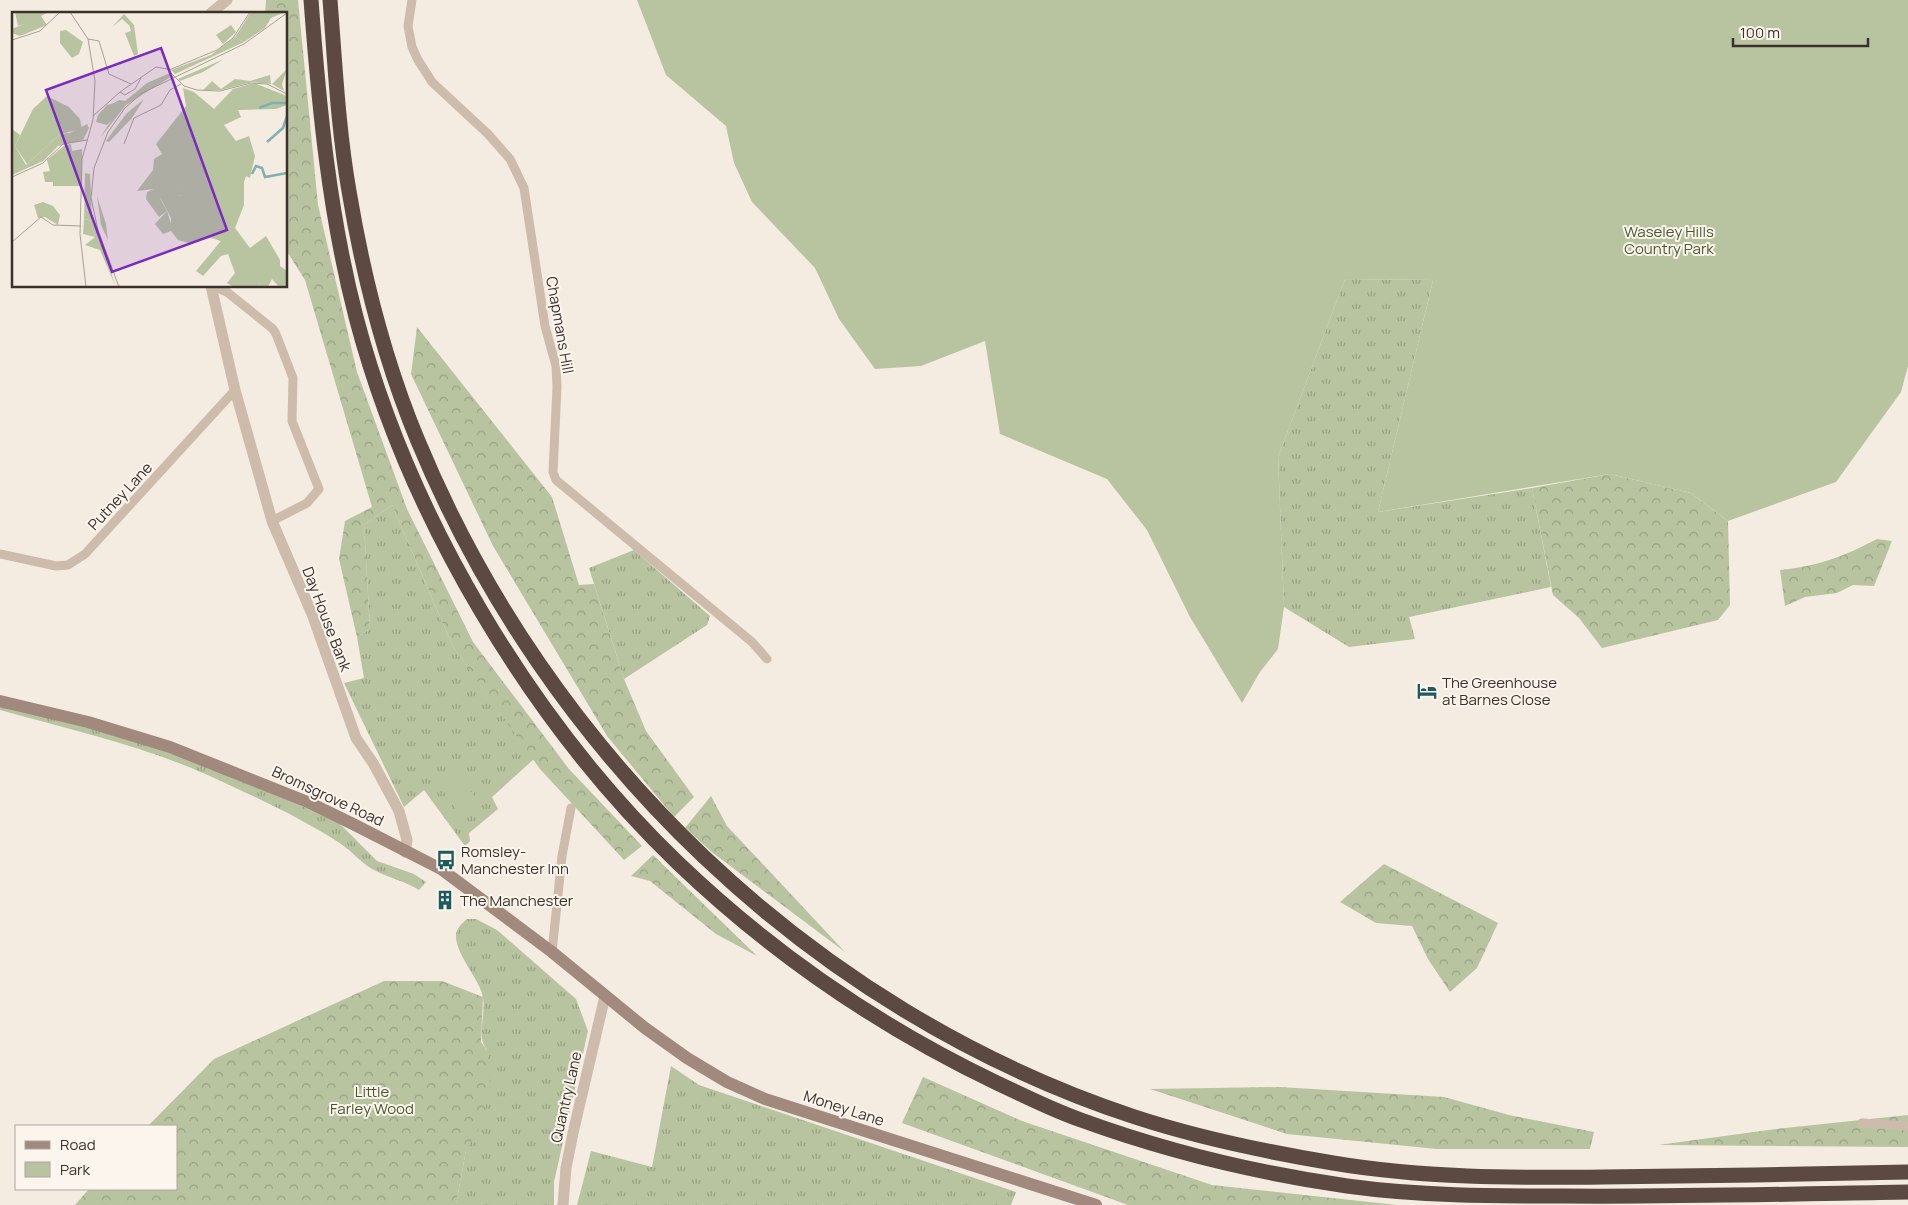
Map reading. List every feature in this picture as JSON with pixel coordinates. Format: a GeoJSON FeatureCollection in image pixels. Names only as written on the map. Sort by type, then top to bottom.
{"type":"FeatureCollection","features":[{"type":"Feature","properties":{"kind":"highway"},"geometry":{"type":"LineString","coordinates":[[311,0],[326,159],[337,235],[353,302],[382,399],[410,471],[436,530],[476,604],[527,683],[595,772],[637,822],[677,862],[726,907],[783,952],[882,1021],[930,1049],[1024,1096],[1078,1119],[1151,1143],[1267,1172],[1346,1186],[1471,1196],[1605,1197],[1908,1192]]}},
{"type":"Feature","properties":{"kind":"highway"},"geometry":{"type":"LineString","coordinates":[[330,0],[348,190],[370,294],[416,437],[453,520],[493,591],[544,671],[601,749],[655,810],[716,869],[786,928],[855,979],[919,1019],[989,1056],[1063,1090],[1137,1117],[1241,1146],[1345,1165],[1399,1171],[1508,1178],[1908,1172]]}},
{"type":"Feature","properties":{"kind":"main road","name":"Bromsgrove Road"},"geometry":{"type":"LineString","coordinates":[[0,701],[88,722],[170,747],[310,802],[441,869],[552,952],[605,996]]}},
{"type":"Feature","properties":{"kind":"main road","name":"Money Lane"},"geometry":{"type":"LineString","coordinates":[[605,996],[687,1058],[727,1082],[765,1099],[1096,1205]]}},
{"type":"Feature","properties":{"kind":"street"},"geometry":{"type":"LineString","coordinates":[[212,12],[227,0]]}},
{"type":"Feature","properties":{"kind":"street","name":"Chapmans Hill"},"geometry":{"type":"LineString","coordinates":[[412,0],[408,26],[412,47],[418,60],[432,82],[488,134],[510,159],[524,188],[544,326],[556,366],[557,387],[553,472],[556,480],[752,642],[767,659]]}},
{"type":"Feature","properties":{"kind":"street","name":"Day House Bank"},"geometry":{"type":"LineString","coordinates":[[212,288],[235,390],[272,521],[312,614],[356,738],[373,763],[399,811],[407,840],[405,852]]}},
{"type":"Feature","properties":{"kind":"street"},"geometry":{"type":"LineString","coordinates":[[217,288],[227,292],[273,329],[293,378],[292,421],[319,489],[307,503],[272,521]]}},
{"type":"Feature","properties":{"kind":"street","name":"Putney Lane"},"geometry":{"type":"LineString","coordinates":[[0,554],[56,566],[68,565],[86,554],[235,390]]}},
{"type":"Feature","properties":{"kind":"street"},"geometry":{"type":"LineString","coordinates":[[552,952],[562,856],[571,808]]}},
{"type":"Feature","properties":{"kind":"street","name":"Quantry Lane"},"geometry":{"type":"LineString","coordinates":[[563,1205],[566,1168],[573,1133],[605,996]]}},
{"type":"Feature","properties":{"kind":"street"},"geometry":{"type":"LineString","coordinates":[[1862,1123],[1908,1126]]}},
{"type":"Feature","properties":{"kind":"green space"},"geometry":{"type":"Polygon","coordinates":[[[266,0],[298,0],[318,205],[357,372],[407,509],[473,642],[569,769],[642,846],[624,860],[540,769],[453,647],[392,505],[364,525],[370,629],[357,637],[339,559],[345,521],[372,507],[305,280],[288,253],[288,12],[265,12],[266,0]]]}},
{"type":"Feature","properties":{"kind":"green space","name":"Waseley Hills Country Park"},"geometry":{"type":"Polygon","coordinates":[[[637,0],[1908,0],[1908,366],[1901,392],[1836,482],[1728,521],[1691,493],[1610,474],[1378,512],[1433,280],[1345,279],[1278,457],[1284,607],[1278,649],[1260,672],[1242,703],[1190,617],[1147,530],[1107,479],[1000,434],[985,341],[921,366],[875,369],[839,319],[815,268],[752,202],[734,163],[726,126],[666,75],[637,0]]]}},
{"type":"Feature","properties":{"kind":"green space"},"geometry":{"type":"Polygon","coordinates":[[[1345,279],[1433,280],[1378,512],[1532,488],[1551,587],[1409,617],[1415,639],[1349,647],[1284,607],[1278,457],[1345,279]]]}},
{"type":"Feature","properties":{"kind":"green space"},"geometry":{"type":"Polygon","coordinates":[[[417,327],[552,497],[579,585],[594,584],[624,679],[646,731],[694,797],[674,817],[607,736],[493,546],[411,374],[417,327]]]}},
{"type":"Feature","properties":{"kind":"green space"},"geometry":{"type":"Polygon","coordinates":[[[1610,474],[1691,493],[1728,521],[1730,605],[1718,620],[1602,648],[1579,618],[1553,595],[1532,488],[1610,474]]]}},
{"type":"Feature","properties":{"kind":"green space"},"geometry":{"type":"Polygon","coordinates":[[[392,505],[453,647],[534,759],[492,797],[498,809],[469,833],[470,841],[465,846],[424,790],[404,807],[344,683],[364,678],[357,637],[370,629],[364,525],[392,505]]]}},
{"type":"Feature","properties":{"kind":"green space"},"geometry":{"type":"Polygon","coordinates":[[[1877,539],[1892,541],[1874,586],[1853,585],[1837,593],[1805,597],[1785,606],[1780,570],[1830,560],[1877,539]]]}},
{"type":"Feature","properties":{"kind":"green space"},"geometry":{"type":"Polygon","coordinates":[[[634,550],[710,616],[707,625],[624,679],[589,568],[634,550]]]}},
{"type":"Feature","properties":{"kind":"green space"},"geometry":{"type":"Polygon","coordinates":[[[0,706],[86,727],[168,751],[306,808],[340,824],[377,861],[414,874],[426,882],[419,890],[380,873],[365,865],[341,844],[314,827],[200,772],[144,751],[87,733],[0,710],[0,706]]]}},
{"type":"Feature","properties":{"kind":"green space"},"geometry":{"type":"Polygon","coordinates":[[[454,767],[482,807],[464,820],[436,780],[454,767]]]}},
{"type":"Feature","properties":{"kind":"green space"},"geometry":{"type":"Polygon","coordinates":[[[711,796],[727,826],[845,952],[713,853],[685,828],[711,796]]]}},
{"type":"Feature","properties":{"kind":"green space"},"geometry":{"type":"Polygon","coordinates":[[[653,855],[757,956],[716,934],[650,881],[631,876],[653,855]]]}},
{"type":"Feature","properties":{"kind":"green space"},"geometry":{"type":"Polygon","coordinates":[[[1384,864],[1498,923],[1477,968],[1450,992],[1428,959],[1412,926],[1376,923],[1340,902],[1384,864]]]}},
{"type":"Feature","properties":{"kind":"green space"},"geometry":{"type":"Polygon","coordinates":[[[467,919],[476,919],[497,930],[576,999],[588,1031],[554,1182],[554,1205],[456,1205],[466,1150],[472,1139],[487,1051],[482,1039],[483,998],[478,984],[461,953],[456,938],[457,930],[467,919]]]}},
{"type":"Feature","properties":{"kind":"green space","name":"Little Farley Wood"},"geometry":{"type":"Polygon","coordinates":[[[384,981],[442,981],[483,997],[481,1042],[487,1051],[490,1082],[483,1122],[466,1150],[456,1205],[75,1205],[88,1190],[178,1190],[178,1125],[149,1125],[214,1059],[384,981]]]}},
{"type":"Feature","properties":{"kind":"green space"},"geometry":{"type":"Polygon","coordinates":[[[671,1066],[699,1085],[1016,1192],[1011,1205],[577,1205],[591,1151],[652,1167],[671,1066]]]}},
{"type":"Feature","properties":{"kind":"green space"},"geometry":{"type":"Polygon","coordinates":[[[923,1077],[1022,1121],[1212,1185],[1397,1205],[1128,1205],[902,1123],[923,1077]]]}},
{"type":"Feature","properties":{"kind":"green space"},"geometry":{"type":"Polygon","coordinates":[[[1280,1087],[1444,1097],[1509,1115],[1594,1132],[1590,1149],[1437,1149],[1287,1134],[1150,1089],[1280,1087]]]}},
{"type":"Feature","properties":{"kind":"green space"},"geometry":{"type":"Polygon","coordinates":[[[1908,1115],[1908,1147],[1658,1145],[1776,1129],[1908,1115]]]}},
{"type":"Feature","properties":{"kind":"place","name":"The Greenhouse at Barnes Close"},"geometry":{"type":"Point","coordinates":[1427,691]}},
{"type":"Feature","properties":{"kind":"place","name":"Romsley- Manchester Inn"},"geometry":{"type":"Point","coordinates":[446,860]}},
{"type":"Feature","properties":{"kind":"place","name":"The Manchester"},"geometry":{"type":"Point","coordinates":[445,900]}}]}
